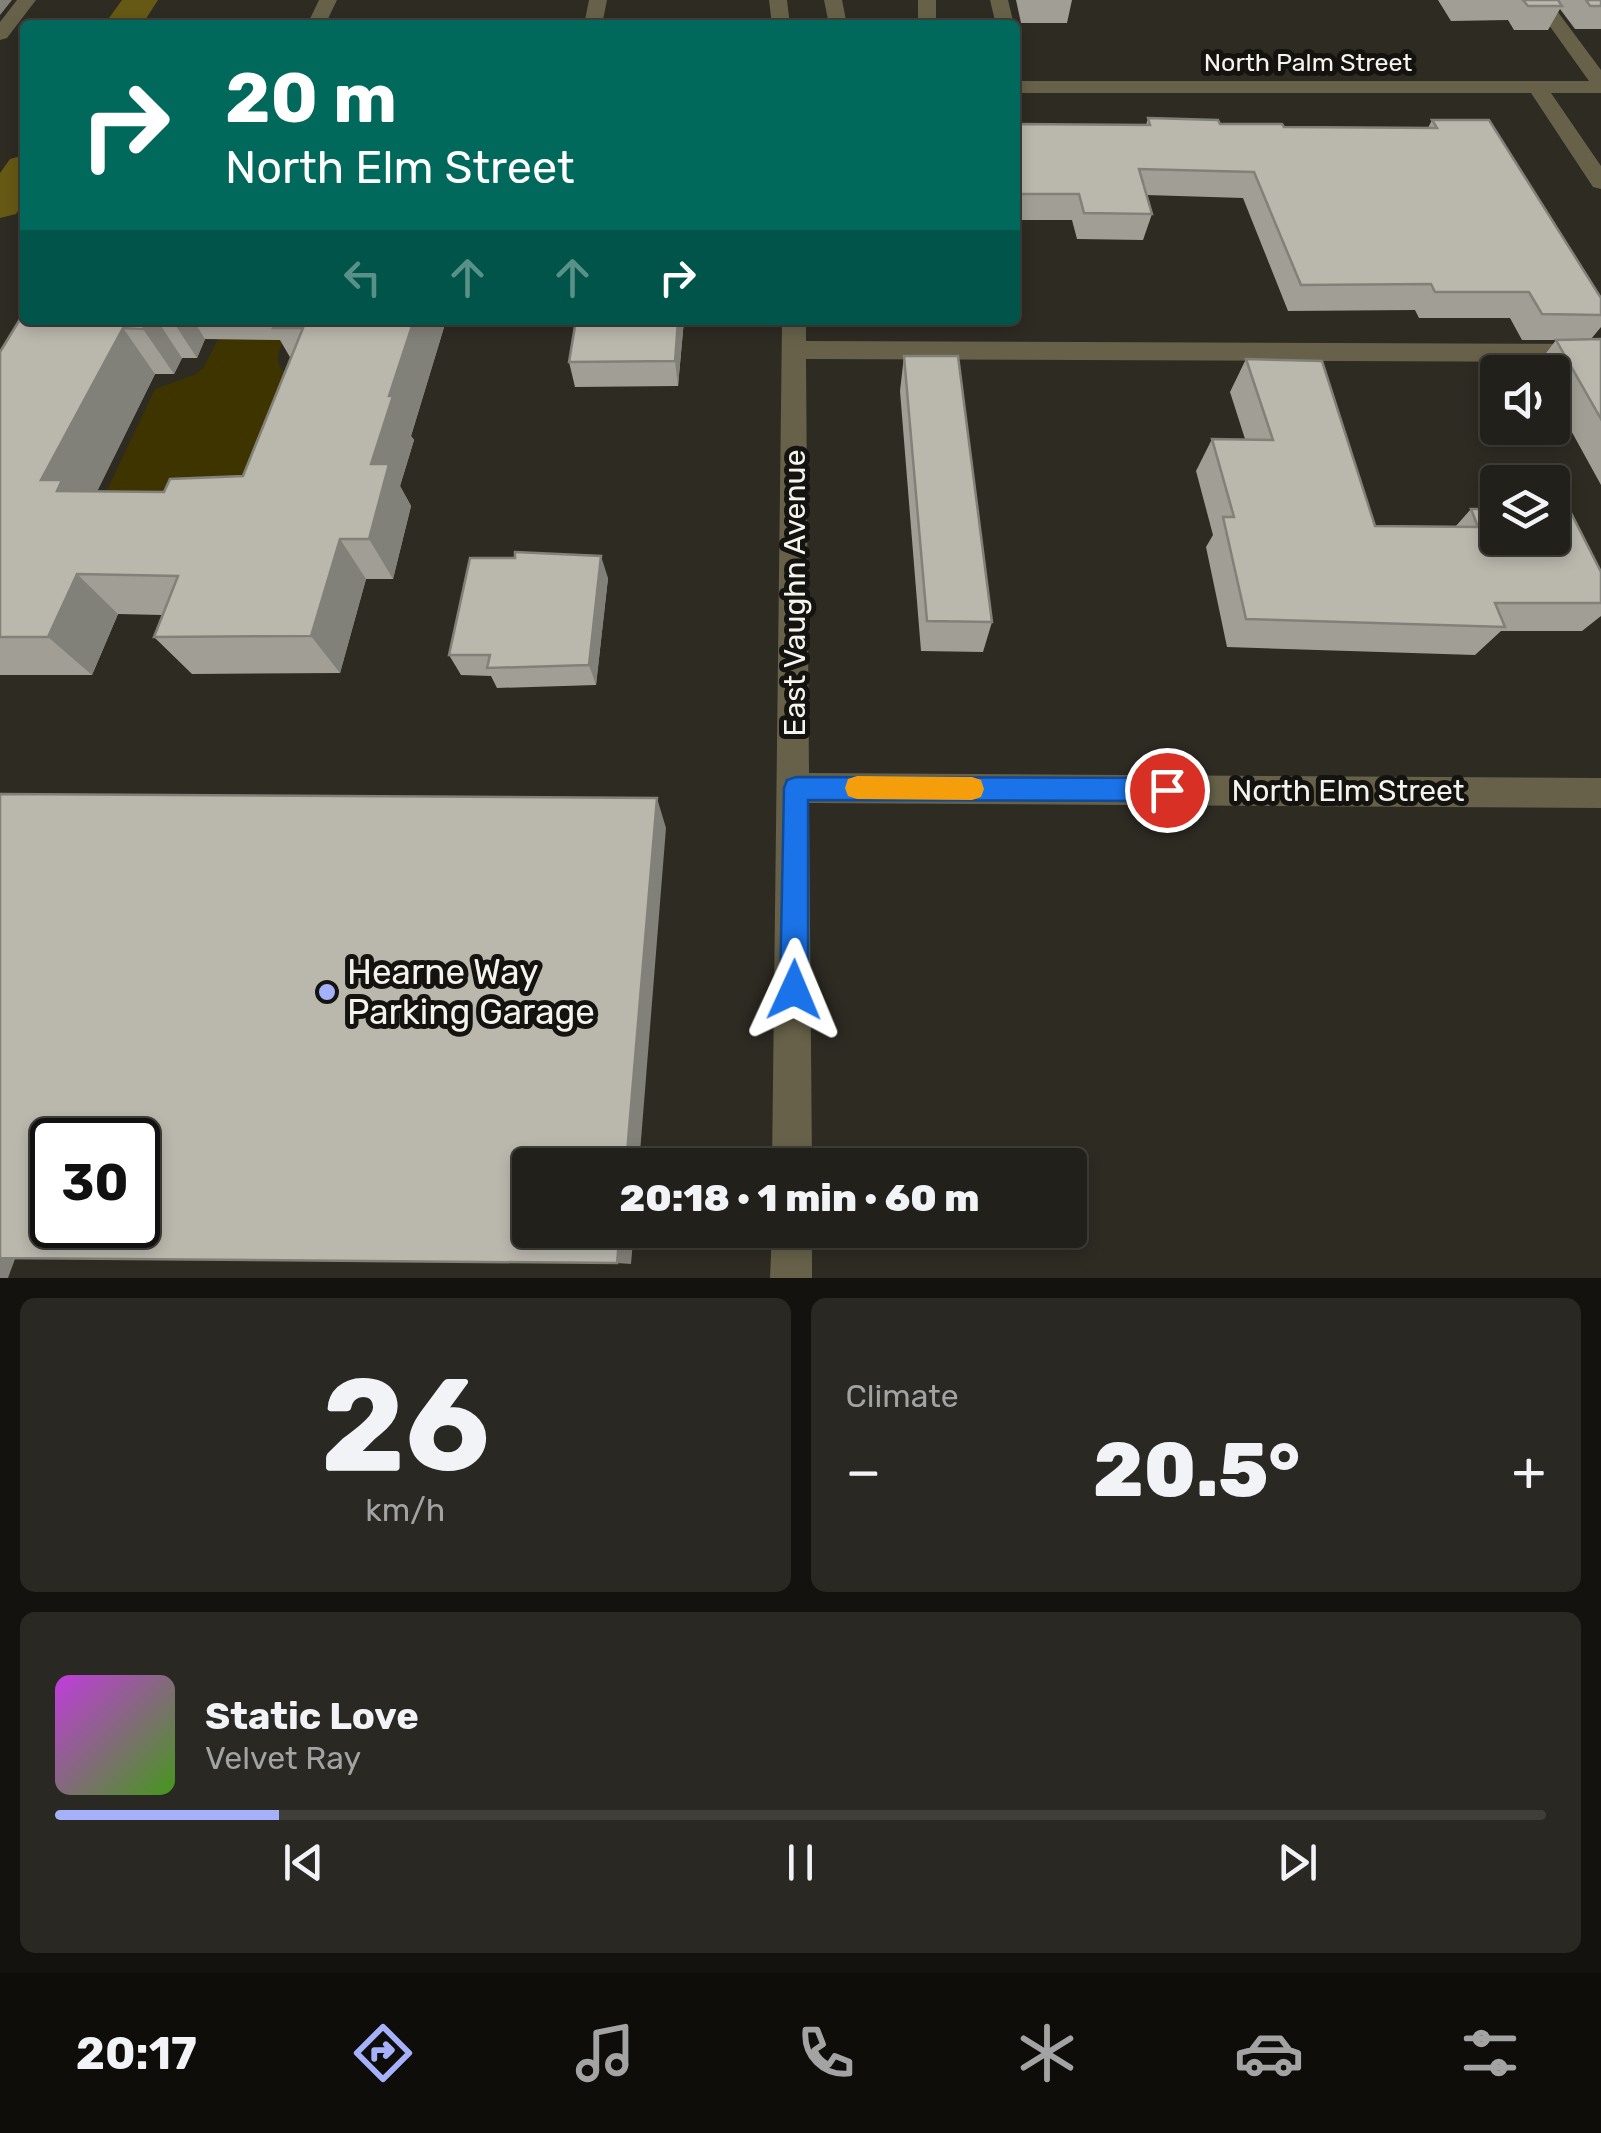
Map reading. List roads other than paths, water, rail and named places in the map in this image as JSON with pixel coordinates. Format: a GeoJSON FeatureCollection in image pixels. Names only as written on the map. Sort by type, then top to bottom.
{"type":"FeatureCollection","features":[{"type":"Feature","properties":{"kind":"street"},"geometry":{"type":"LineString","coordinates":[[0,34],[27,0]]}},
{"type":"Feature","properties":{"kind":"street"},"geometry":{"type":"LineString","coordinates":[[1540,0],[1601,85]]}},
{"type":"Feature","properties":{"kind":"street","name":"North Palm Street"},"geometry":{"type":"LineString","coordinates":[[1020,81],[1601,85]]}},
{"type":"Feature","properties":{"kind":"street"},"geometry":{"type":"LineString","coordinates":[[1537,87],[1601,182]]}},
{"type":"Feature","properties":{"kind":"street","name":"East Vaughn Avenue"},"geometry":{"type":"LineString","coordinates":[[792,1148],[796,788],[794,325]]}},
{"type":"Feature","properties":{"kind":"street"},"geometry":{"type":"LineString","coordinates":[[794,350],[1601,353]]}},
{"type":"Feature","properties":{"kind":"street","name":"North Elm Street"},"geometry":{"type":"LineString","coordinates":[[796,788],[1601,793]]}},
{"type":"Feature","properties":{"kind":"street"},"geometry":{"type":"LineString","coordinates":[[791,1278],[792,1248]]}},
{"type":"Feature","properties":{"kind":"waterway"},"geometry":{"type":"LineString","coordinates":[[126,20],[140,0]]}},
{"type":"Feature","properties":{"kind":"waterway"},"geometry":{"type":"LineString","coordinates":[[0,204],[20,175]]}},
{"type":"Feature","properties":{"kind":"place","name":"Hearne Way Parking Garage"},"geometry":{"type":"Point","coordinates":[327,992]}}]}
